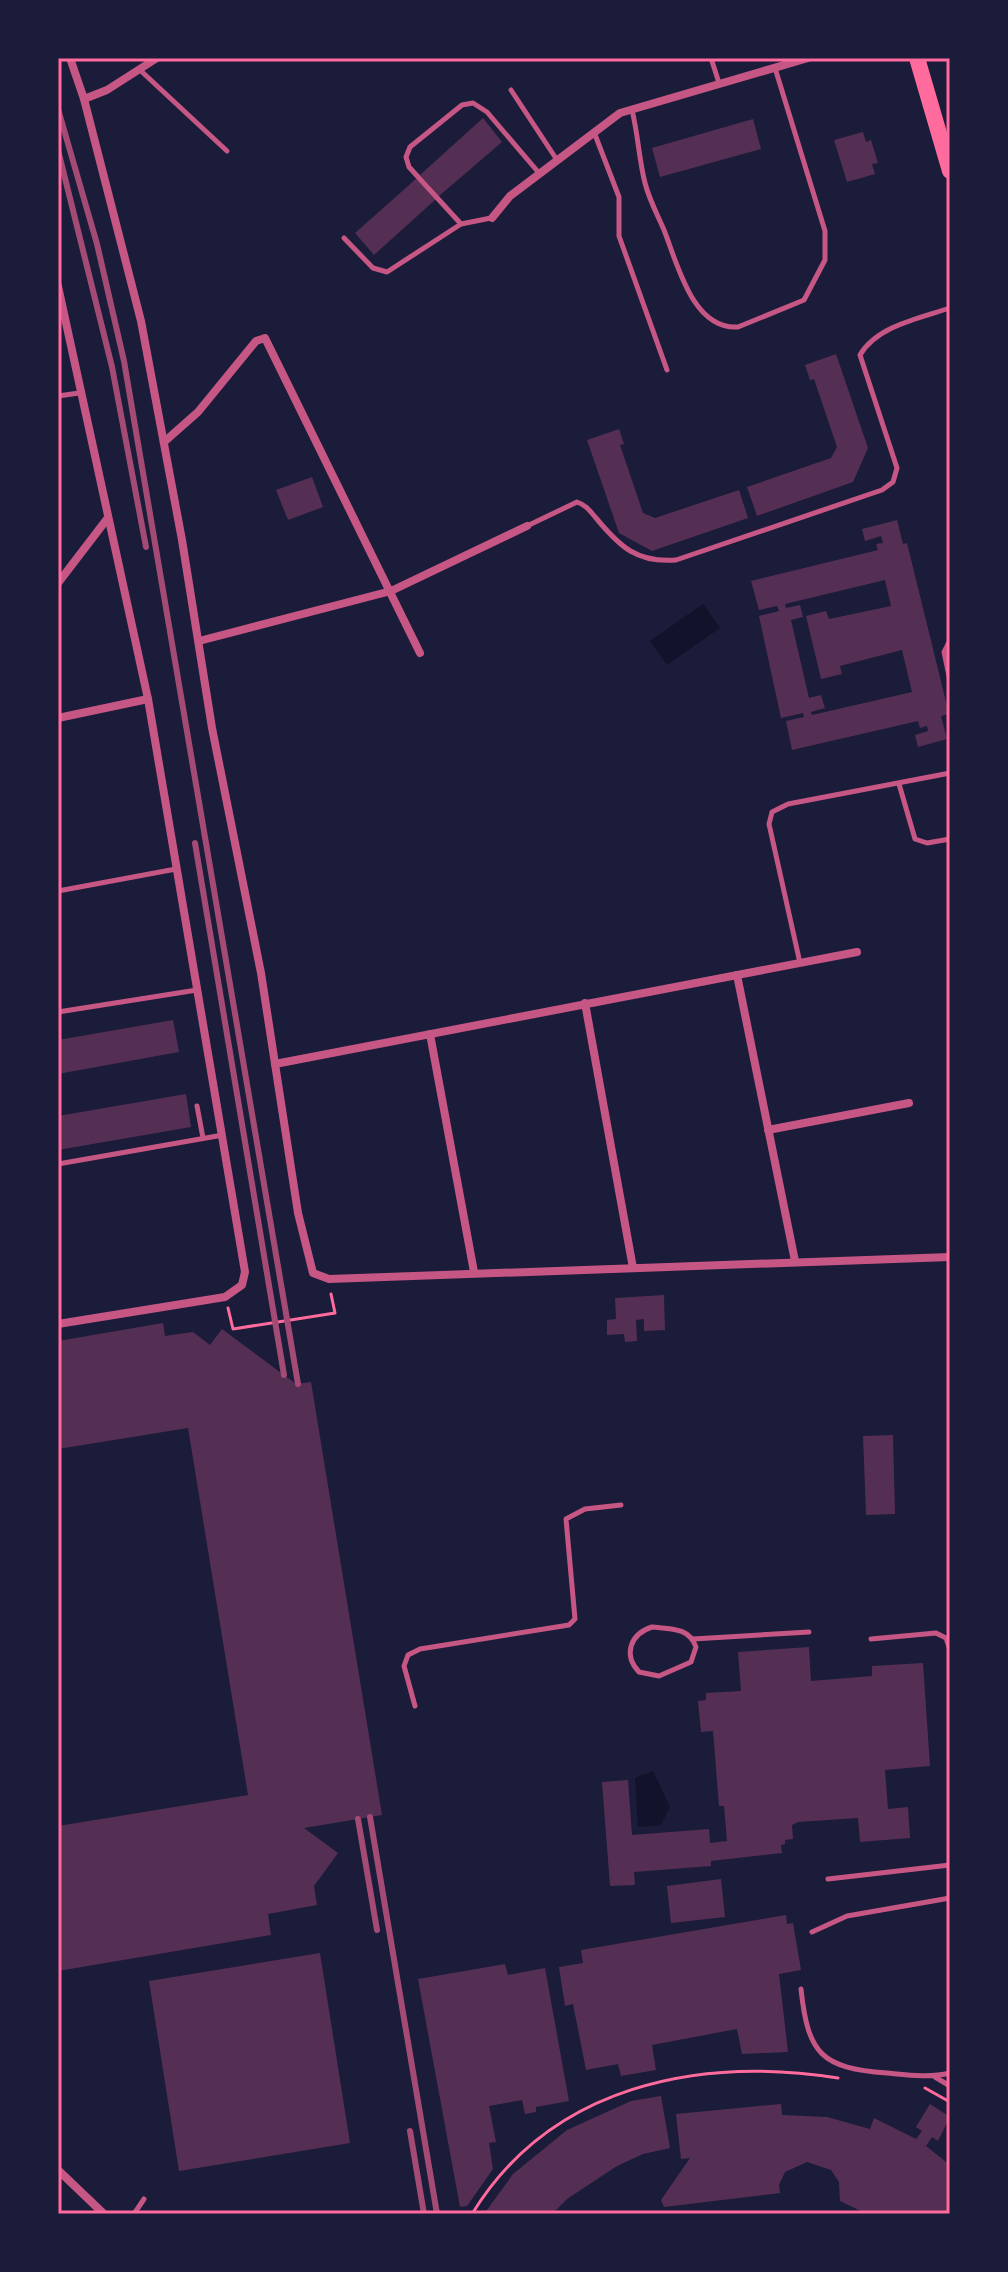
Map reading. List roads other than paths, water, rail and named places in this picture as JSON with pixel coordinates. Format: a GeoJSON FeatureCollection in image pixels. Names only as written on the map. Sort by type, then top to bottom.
{"type":"FeatureCollection","features":[{"type":"Feature","properties":{"kind":"main road"},"geometry":{"type":"LineString","coordinates":[[917,58],[950,171]]}},
{"type":"Feature","properties":{"kind":"street"},"geometry":{"type":"LineString","coordinates":[[70,58],[84,99],[141,321],[275,1064],[298,1213],[313,1273],[329,1279],[950,1257]]}},
{"type":"Feature","properties":{"kind":"street"},"geometry":{"type":"LineString","coordinates":[[84,99],[107,90],[157,58]]}},
{"type":"Feature","properties":{"kind":"street"},"geometry":{"type":"LineString","coordinates":[[492,218],[504,201],[539,173],[632,108],[808,58]]}},
{"type":"Feature","properties":{"kind":"street"},"geometry":{"type":"LineString","coordinates":[[58,286],[148,699],[243,1250],[242,1285],[225,1297],[58,1324]]}},
{"type":"Feature","properties":{"kind":"street"},"geometry":{"type":"LineString","coordinates":[[164,442],[198,412],[256,341],[262,338],[268,341],[420,653]]}},
{"type":"Feature","properties":{"kind":"street"},"geometry":{"type":"LineString","coordinates":[[58,583],[107,519]]}},
{"type":"Feature","properties":{"kind":"street"},"geometry":{"type":"LineString","coordinates":[[199,641],[391,591],[527,526]]}},
{"type":"Feature","properties":{"kind":"street"},"geometry":{"type":"LineString","coordinates":[[58,718],[148,699]]}},
{"type":"Feature","properties":{"kind":"street"},"geometry":{"type":"LineString","coordinates":[[275,1064],[857,952]]}},
{"type":"Feature","properties":{"kind":"street"},"geometry":{"type":"LineString","coordinates":[[737,975],[795,1261]]}},
{"type":"Feature","properties":{"kind":"street"},"geometry":{"type":"LineString","coordinates":[[585,1003],[633,1268]]}},
{"type":"Feature","properties":{"kind":"street"},"geometry":{"type":"LineString","coordinates":[[430,1034],[474,1272]]}},
{"type":"Feature","properties":{"kind":"street"},"geometry":{"type":"LineString","coordinates":[[768,1130],[909,1103]]}},
{"type":"Feature","properties":{"kind":"street"},"geometry":{"type":"LineString","coordinates":[[58,2170],[104,2214]]}},
{"type":"Feature","properties":{"kind":"lane"},"geometry":{"type":"LineString","coordinates":[[711,58],[719,83]]}},
{"type":"Feature","properties":{"kind":"lane"},"geometry":{"type":"LineString","coordinates":[[632,108],[645,183],[682,276],[698,306],[711,319],[729,328],[738,327],[804,300],[825,260],[825,231],[775,67]]}},
{"type":"Feature","properties":{"kind":"lane"},"geometry":{"type":"LineString","coordinates":[[139,69],[227,151]]}},
{"type":"Feature","properties":{"kind":"lane"},"geometry":{"type":"LineString","coordinates":[[511,90],[557,160]]}},
{"type":"Feature","properties":{"kind":"lane"},"geometry":{"type":"LineString","coordinates":[[461,224],[409,167],[406,157],[410,147],[453,110],[473,103],[480,106],[539,173]]}},
{"type":"Feature","properties":{"kind":"lane"},"geometry":{"type":"LineString","coordinates":[[594,132],[619,197],[618,228],[623,249],[667,370]]}},
{"type":"Feature","properties":{"kind":"lane"},"geometry":{"type":"LineString","coordinates":[[344,238],[373,268],[387,272],[461,224],[492,218]]}},
{"type":"Feature","properties":{"kind":"lane"},"geometry":{"type":"LineString","coordinates":[[527,526],[577,502],[586,507],[630,553],[646,560],[676,560],[882,490],[893,482],[897,468],[860,355],[873,341],[892,329],[950,308]]}},
{"type":"Feature","properties":{"kind":"lane"},"geometry":{"type":"LineString","coordinates":[[58,396],[79,393]]}},
{"type":"Feature","properties":{"kind":"lane"},"geometry":{"type":"LineString","coordinates":[[950,640],[944,652],[950,681]]}},
{"type":"Feature","properties":{"kind":"lane"},"geometry":{"type":"LineString","coordinates":[[800,963],[769,824],[772,812],[788,804],[950,773]]}},
{"type":"Feature","properties":{"kind":"lane"},"geometry":{"type":"LineString","coordinates":[[899,784],[915,839],[927,843],[950,839]]}},
{"type":"Feature","properties":{"kind":"lane"},"geometry":{"type":"LineString","coordinates":[[58,891],[177,868]]}},
{"type":"Feature","properties":{"kind":"lane"},"geometry":{"type":"LineString","coordinates":[[58,1012],[198,990]]}},
{"type":"Feature","properties":{"kind":"lane"},"geometry":{"type":"LineString","coordinates":[[197,1106],[203,1138]]}},
{"type":"Feature","properties":{"kind":"lane"},"geometry":{"type":"LineString","coordinates":[[58,1164],[223,1135]]}},
{"type":"Feature","properties":{"kind":"lane"},"geometry":{"type":"LineString","coordinates":[[415,1706],[404,1666],[408,1655],[420,1649],[569,1625],[575,1619],[566,1519],[585,1509],[621,1505]]}},
{"type":"Feature","properties":{"kind":"lane"},"geometry":{"type":"LineString","coordinates":[[693,1639],[696,1651],[690,1663],[661,1676],[644,1674],[631,1661],[633,1640],[647,1628],[679,1630],[693,1639],[809,1632]]}},
{"type":"Feature","properties":{"kind":"lane"},"geometry":{"type":"LineString","coordinates":[[871,1639],[936,1633],[947,1640],[950,1650]]}},
{"type":"Feature","properties":{"kind":"lane"},"geometry":{"type":"LineString","coordinates":[[828,1879],[950,1865],[950,1856]]}},
{"type":"Feature","properties":{"kind":"lane"},"geometry":{"type":"LineString","coordinates":[[812,1932],[847,1916],[950,1898]]}},
{"type":"Feature","properties":{"kind":"lane"},"geometry":{"type":"LineString","coordinates":[[801,1989],[810,2038],[831,2063],[860,2070],[935,2077],[950,2073]]}},
{"type":"Feature","properties":{"kind":"lane"},"geometry":{"type":"LineString","coordinates":[[935,2077],[950,2086]]}},
{"type":"Feature","properties":{"kind":"lane"},"geometry":{"type":"LineString","coordinates":[[134,2214],[144,2199]]}},
{"type":"Feature","properties":{"kind":"railway"},"geometry":{"type":"LineString","coordinates":[[58,109],[97,244],[124,361],[298,1384]]}},
{"type":"Feature","properties":{"kind":"railway"},"geometry":{"type":"LineString","coordinates":[[58,150],[112,367],[146,547]]}},
{"type":"Feature","properties":{"kind":"railway"},"geometry":{"type":"LineString","coordinates":[[195,843],[284,1375]]}},
{"type":"Feature","properties":{"kind":"railway"},"geometry":{"type":"LineString","coordinates":[[370,1817],[437,2214]]}},
{"type":"Feature","properties":{"kind":"railway"},"geometry":{"type":"LineString","coordinates":[[358,1819],[377,1930]]}},
{"type":"Feature","properties":{"kind":"railway"},"geometry":{"type":"LineString","coordinates":[[410,2131],[424,2214]]}}]}
